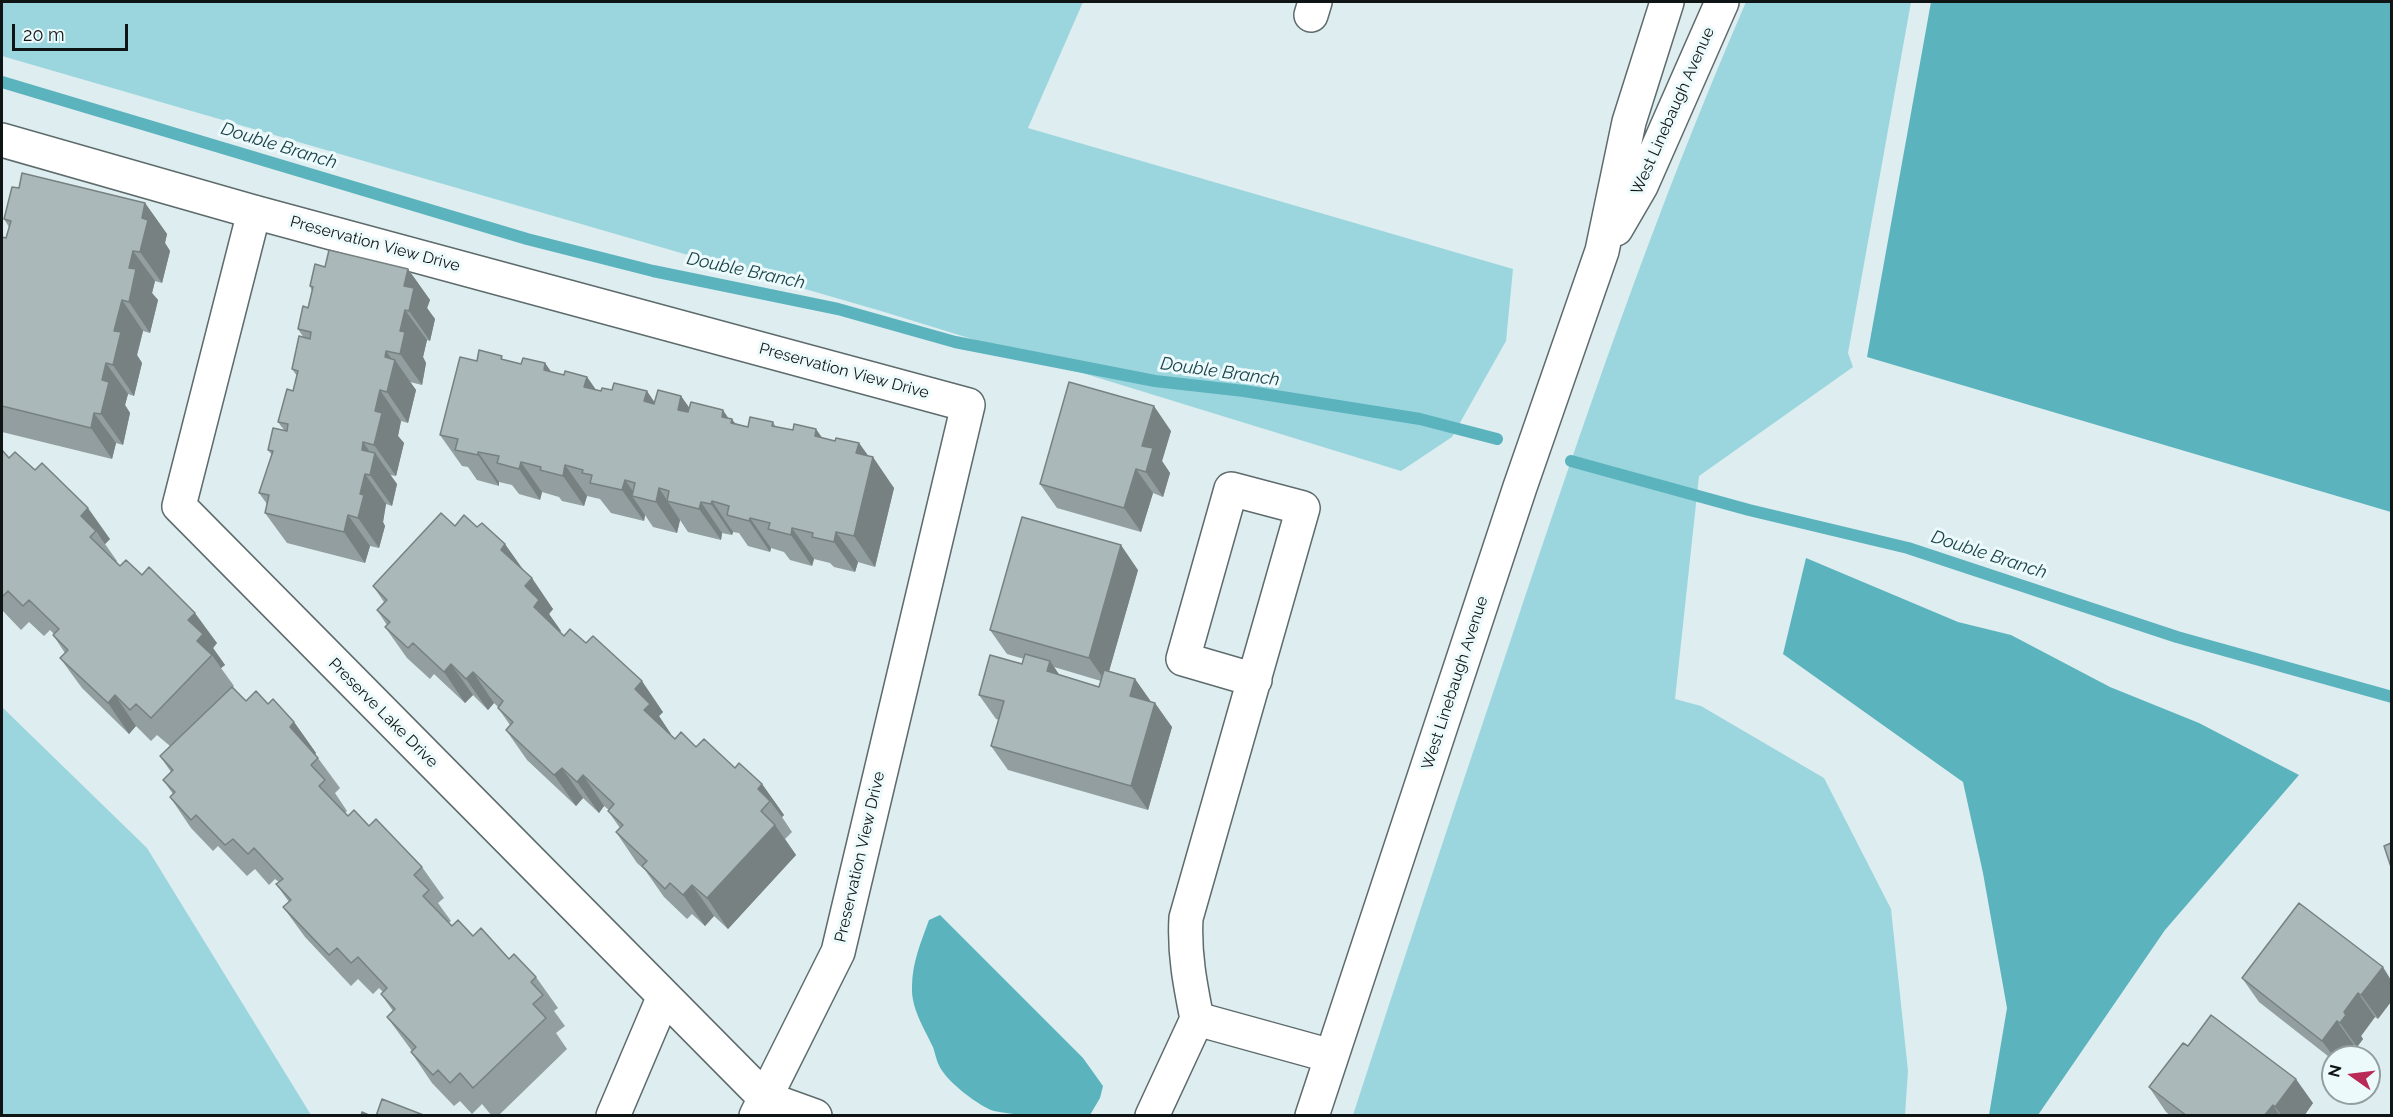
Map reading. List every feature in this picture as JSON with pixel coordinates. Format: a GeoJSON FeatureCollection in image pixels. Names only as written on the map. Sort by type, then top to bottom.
{"type":"FeatureCollection","features":[{"type":"Feature","properties":{"kind":"street","name":"West Linebaugh Avenue"},"geometry":{"type":"LineString","coordinates":[[1312,1116],[1520,487],[1602,251],[1629,122],[1667,2]]}},
{"type":"Feature","properties":{"kind":"street","name":"West Linebaugh Avenue"},"geometry":{"type":"LineString","coordinates":[[1602,251],[1641,186],[1722,2]]}},
{"type":"Feature","properties":{"kind":"street","name":"Preservation View Drive"},"geometry":{"type":"LineString","coordinates":[[2,140],[254,212],[968,405],[838,952],[760,1107]]}},
{"type":"Feature","properties":{"kind":"street","name":"Preserve Lake Drive"},"geometry":{"type":"LineString","coordinates":[[254,212],[179,506],[664,996],[760,1107],[814,1116]]}},
{"type":"Feature","properties":{"kind":"street"},"geometry":{"type":"LineString","coordinates":[[1152,1116],[1197,1018],[1187,973],[1186,918],[1255,680],[1303,508],[1231,489],[1184,659],[1255,680]]}},
{"type":"Feature","properties":{"kind":"street"},"geometry":{"type":"LineString","coordinates":[[614,1116],[664,996]]}},
{"type":"Feature","properties":{"kind":"street"},"geometry":{"type":"LineString","coordinates":[[1197,1018],[1331,1056]]}},
{"type":"Feature","properties":{"kind":"shaded area"},"geometry":{"type":"Polygon","coordinates":[[[2,2],[1083,2],[1028,128],[1513,269],[1506,341],[1452,437],[1401,471],[881,311],[2,56],[2,2]]]}},
{"type":"Feature","properties":{"kind":"shaded area"},"geometry":{"type":"Polygon","coordinates":[[[1746,2],[1911,2],[1848,353],[1853,367],[1699,476],[1675,699],[1701,706],[1824,778],[1891,909],[1908,1071],[1905,1115],[1353,1115],[1450,819],[1592,400],[1650,239],[1746,2]]]}},
{"type":"Feature","properties":{"kind":"shaded area"},"geometry":{"type":"Polygon","coordinates":[[[1931,2],[2391,2],[2391,512],[1867,357],[1931,2]]]}},
{"type":"Feature","properties":{"kind":"shaded area"},"geometry":{"type":"Polygon","coordinates":[[[1806,558],[1958,622],[2011,635],[2110,687],[2199,723],[2299,775],[2165,930],[2038,1115],[1989,1115],[2007,1008],[1983,873],[1963,782],[1783,654],[1806,558]]]}},
{"type":"Feature","properties":{"kind":"shaded area"},"geometry":{"type":"Polygon","coordinates":[[[2,707],[147,848],[311,1115],[2,1115],[2,707]]]}},
{"type":"Feature","properties":{"kind":"shaded area"},"geometry":{"type":"Polygon","coordinates":[[[940,915],[1083,1058],[1103,1086],[1100,1098],[1090,1115],[1029,1115],[994,1111],[966,1094],[943,1072],[922,1025],[912,995],[912,978],[920,945],[929,920],[940,915]]]}},
{"type":"Feature","properties":{"kind":"building"},"geometry":{"type":"Polygon","coordinates":[[[22,173],[145,203],[142,218],[148,220],[140,252],[133,251],[129,268],[136,269],[129,302],[122,300],[114,331],[121,332],[113,365],[106,363],[102,380],[109,382],[101,414],[94,413],[91,428],[2,406],[2,237],[6,238],[11,221],[4,219],[12,187],[19,188],[22,173]]]}},
{"type":"Feature","properties":{"kind":"building"},"geometry":{"type":"Polygon","coordinates":[[[329,250],[408,269],[404,286],[414,288],[409,311],[405,310],[400,331],[405,332],[400,354],[386,351],[385,357],[395,360],[387,392],[380,390],[375,411],[382,413],[374,445],[363,442],[362,450],[375,453],[370,475],[365,474],[360,494],[364,495],[358,518],[348,515],[344,532],[265,513],[269,495],[259,493],[273,451],[268,450],[273,428],[287,431],[288,424],[278,422],[287,389],[293,391],[298,371],[292,369],[299,336],[310,339],[311,332],[298,329],[303,306],[308,308],[315,264],[325,267],[329,250]]]}},
{"type":"Feature","properties":{"kind":"building"},"geometry":{"type":"Polygon","coordinates":[[[479,350],[521,364],[523,358],[545,363],[544,370],[564,375],[565,371],[587,377],[584,387],[601,391],[602,388],[612,390],[614,383],[647,391],[644,401],[654,404],[658,390],[681,396],[678,410],[688,412],[691,402],[723,410],[722,417],[732,419],[731,423],[748,427],[750,417],[773,422],[772,426],[793,430],[794,424],[816,429],[815,436],[859,443],[856,453],[873,457],[854,536],[836,532],[834,542],[812,537],[813,533],[792,528],[791,535],[768,529],[770,523],[750,518],[749,521],[727,515],[729,506],[712,501],[711,504],[701,502],[699,509],[667,501],[669,491],[659,488],[656,502],[632,496],[635,483],[625,480],[622,490],[590,483],[592,475],[565,465],[563,476],[521,462],[519,469],[497,463],[499,456],[478,452],[478,455],[455,450],[458,439],[440,435],[460,357],[477,361],[479,350]]]}},
{"type":"Feature","properties":{"kind":"building"},"geometry":{"type":"Polygon","coordinates":[[[1069,382],[1154,406],[1142,446],[1153,448],[1146,472],[1136,469],[1124,508],[1040,484],[1069,382]]]}},
{"type":"Feature","properties":{"kind":"building"},"geometry":{"type":"Polygon","coordinates":[[[2,450],[9,458],[15,452],[35,470],[42,463],[88,508],[81,516],[96,531],[90,537],[120,566],[126,560],[142,575],[149,567],[195,613],[188,620],[203,634],[197,641],[212,655],[151,718],[136,704],[130,710],[115,695],[108,703],[60,658],[68,650],[53,635],[59,629],[29,600],[23,606],[8,591],[2,597],[2,450]]]}},
{"type":"Feature","properties":{"kind":"building"},"geometry":{"type":"Polygon","coordinates":[[[441,513],[455,526],[464,515],[477,527],[482,523],[505,544],[501,550],[532,578],[525,586],[539,600],[534,607],[564,636],[570,629],[586,643],[593,636],[642,681],[635,689],[650,704],[644,710],[675,739],[681,732],[696,747],[704,739],[735,768],[739,763],[762,784],[758,789],[770,801],[761,811],[775,825],[707,898],[692,885],[683,895],[670,883],[665,889],[642,866],[647,861],[616,832],[623,825],[608,811],[614,804],[583,775],[577,782],[562,768],[554,775],[506,730],[513,722],[498,708],[503,701],[473,672],[466,679],[451,664],[444,672],[413,643],[408,648],[385,627],[390,622],[377,610],[387,600],[373,586],[441,513]]]}},
{"type":"Feature","properties":{"kind":"building"},"geometry":{"type":"Polygon","coordinates":[[[1022,517],[1121,545],[1089,658],[990,630],[1022,517]]]}},
{"type":"Feature","properties":{"kind":"building"},"geometry":{"type":"Polygon","coordinates":[[[1025,654],[1050,661],[1047,671],[1099,687],[1104,670],[1135,679],[1130,696],[1155,703],[1131,786],[991,746],[1004,701],[979,695],[990,655],[1022,664],[1025,654]]]}},
{"type":"Feature","properties":{"kind":"building"},"geometry":{"type":"Polygon","coordinates":[[[232,687],[246,701],[256,691],[268,704],[273,699],[294,722],[290,727],[318,758],[311,765],[325,780],[319,786],[348,816],[354,810],[369,826],[376,819],[422,867],[414,875],[429,890],[423,896],[452,926],[458,920],[473,936],[481,928],[509,959],[514,954],[536,977],[531,982],[543,995],[533,1004],[546,1018],[473,1088],[460,1073],[450,1083],[438,1070],[433,1075],[411,1052],[416,1047],[387,1017],[395,1009],[381,994],[387,988],[358,957],[351,963],[337,948],[329,955],[283,907],[291,900],[276,884],[283,879],[254,848],[248,854],[233,839],[225,845],[196,815],[191,820],[170,797],[175,792],[163,780],[173,770],[160,756],[232,687]]]}},
{"type":"Feature","properties":{"kind":"building"},"geometry":{"type":"Polygon","coordinates":[[[2391,843],[2391,867],[2384,846],[2391,843]]]}},
{"type":"Feature","properties":{"kind":"building"},"geometry":{"type":"Polygon","coordinates":[[[2299,903],[2383,967],[2361,995],[2358,993],[2344,1012],[2346,1015],[2340,1023],[2337,1021],[2322,1041],[2242,978],[2299,903]]]}},
{"type":"Feature","properties":{"kind":"building"},"geometry":{"type":"Polygon","coordinates":[[[2211,1015],[2296,1079],[2275,1107],[2273,1105],[2264,1116],[2187,1116],[2149,1087],[2183,1043],[2188,1046],[2211,1015]]]}},
{"type":"Feature","properties":{"kind":"building"},"geometry":{"type":"Polygon","coordinates":[[[382,1099],[426,1116],[376,1116],[382,1099]]]}},
{"type":"Feature","properties":{"kind":"waterway","name":"Double Branch"},"geometry":{"type":"LineString","coordinates":[[2,82],[527,239],[653,271],[838,309],[955,342],[1155,381],[1244,391],[1420,419],[1497,439]]}},
{"type":"Feature","properties":{"kind":"waterway","name":"Double Branch"},"geometry":{"type":"LineString","coordinates":[[1571,461],[1749,510],[1908,548],[2177,637],[2392,697]]}}]}
